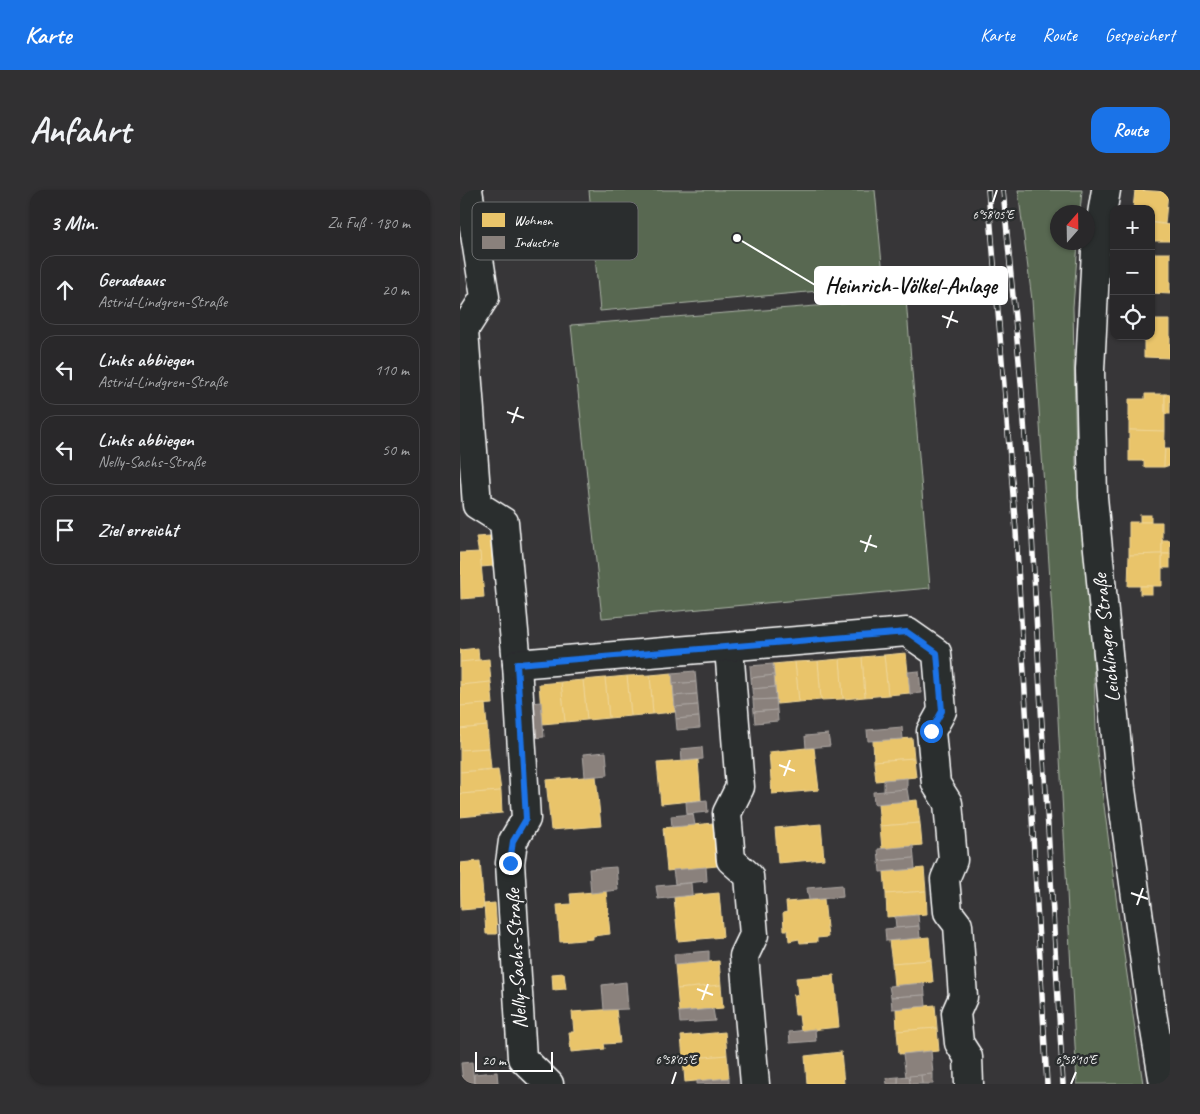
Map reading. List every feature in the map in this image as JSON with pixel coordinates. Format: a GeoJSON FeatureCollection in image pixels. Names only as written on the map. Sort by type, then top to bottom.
{"type":"FeatureCollection","features":[{"type":"Feature","properties":{"kind":"street","name":"Nelly-Sachs-Straße"},"geometry":{"type":"LineString","coordinates":[[468,190],[472,215]]}},
{"type":"Feature","properties":{"kind":"street","name":"Leichlinger Straße"},"geometry":{"type":"LineString","coordinates":[[1106,190],[1096,250],[1090,370],[1092,497],[1121,790],[1152,1013],[1164,1084]]}},
{"type":"Feature","properties":{"kind":"street","name":"Nelly-Sachs-Straße"},"geometry":{"type":"LineString","coordinates":[[479,260],[485,297],[464,330],[477,505],[504,522],[517,664],[526,819],[513,841],[510,863],[522,1058],[550,1084]]}},
{"type":"Feature","properties":{"kind":"street"},"geometry":{"type":"LineString","coordinates":[[517,664],[907,632],[937,653],[942,711],[931,731],[936,784],[948,803],[953,860],[945,878],[948,912],[958,925],[963,997],[956,1014],[959,1043],[968,1057],[970,1084]]}},
{"type":"Feature","properties":{"kind":"street"},"geometry":{"type":"LineString","coordinates":[[728,648],[740,787],[726,813],[730,860],[749,876],[754,935],[744,956],[755,1084]]}},
{"type":"Feature","properties":{"kind":"green space"},"geometry":{"type":"Polygon","coordinates":[[[589,190],[875,190],[884,285],[600,311],[595,260],[638,260],[638,202],[590,202],[589,190]]]}},
{"type":"Feature","properties":{"kind":"green space"},"geometry":{"type":"Polygon","coordinates":[[[1018,190],[1082,190],[1081,205],[1050,205],[1050,250],[1077,250],[1073,307],[1076,463],[1091,604],[1097,752],[1143,1084],[1077,1084],[1054,642],[1032,300],[1018,190]]]}},
{"type":"Feature","properties":{"kind":"green space"},"geometry":{"type":"Polygon","coordinates":[[[906,299],[930,588],[602,618],[571,325],[906,299]]]}},
{"type":"Feature","properties":{"kind":"building: Wohnen"},"geometry":{"type":"Polygon","coordinates":[[[1135,190],[1168,192],[1165,224],[1155,223],[1155,205],[1133,205],[1135,190]]]}},
{"type":"Feature","properties":{"kind":"building: Wohnen"},"geometry":{"type":"Polygon","coordinates":[[[1155,223],[1170,225],[1170,241],[1155,241],[1155,223]]]}},
{"type":"Feature","properties":{"kind":"building: Wohnen"},"geometry":{"type":"Polygon","coordinates":[[[1155,253],[1170,253],[1170,294],[1155,293],[1155,253]]]}},
{"type":"Feature","properties":{"kind":"building: Wohnen"},"geometry":{"type":"Polygon","coordinates":[[[1155,320],[1170,320],[1170,358],[1144,357],[1144,340],[1155,340],[1155,320]]]}},
{"type":"Feature","properties":{"kind":"building: Wohnen"},"geometry":{"type":"Polygon","coordinates":[[[1145,394],[1165,394],[1165,431],[1129,430],[1129,399],[1145,399],[1145,394]]]}},
{"type":"Feature","properties":{"kind":"building: Wohnen"},"geometry":{"type":"Polygon","coordinates":[[[1165,394],[1170,394],[1170,414],[1165,414],[1165,394]]]}},
{"type":"Feature","properties":{"kind":"building: Wohnen"},"geometry":{"type":"Polygon","coordinates":[[[1129,430],[1165,431],[1164,467],[1144,467],[1144,461],[1129,461],[1129,430]]]}},
{"type":"Feature","properties":{"kind":"building: Wohnen"},"geometry":{"type":"Polygon","coordinates":[[[1165,449],[1170,449],[1170,465],[1164,467],[1165,449]]]}},
{"type":"Feature","properties":{"kind":"building: Wohnen"},"geometry":{"type":"Polygon","coordinates":[[[1140,515],[1151,515],[1151,522],[1140,522],[1140,515]]]}},
{"type":"Feature","properties":{"kind":"building: Wohnen"},"geometry":{"type":"Polygon","coordinates":[[[1129,522],[1162,522],[1162,554],[1129,555],[1129,522]]]}},
{"type":"Feature","properties":{"kind":"building: Wohnen"},"geometry":{"type":"Polygon","coordinates":[[[490,536],[493,566],[481,567],[476,537],[490,536]]]}},
{"type":"Feature","properties":{"kind":"building: Wohnen"},"geometry":{"type":"Polygon","coordinates":[[[1162,540],[1170,540],[1170,554],[1162,554],[1162,540]]]}},
{"type":"Feature","properties":{"kind":"building: Wohnen"},"geometry":{"type":"Polygon","coordinates":[[[480,552],[484,597],[461,599],[460,553],[480,552]]]}},
{"type":"Feature","properties":{"kind":"building: Wohnen"},"geometry":{"type":"Polygon","coordinates":[[[1162,554],[1170,554],[1170,568],[1162,568],[1162,554]]]}},
{"type":"Feature","properties":{"kind":"building: Wohnen"},"geometry":{"type":"Polygon","coordinates":[[[1162,554],[1162,586],[1128,586],[1129,555],[1162,554]]]}},
{"type":"Feature","properties":{"kind":"building: Wohnen"},"geometry":{"type":"Polygon","coordinates":[[[1140,586],[1152,586],[1152,594],[1140,594],[1140,586]]]}},
{"type":"Feature","properties":{"kind":"building: Wohnen"},"geometry":{"type":"Polygon","coordinates":[[[478,648],[479,661],[460,662],[460,650],[478,648]]]}},
{"type":"Feature","properties":{"kind":"building: Wohnen"},"geometry":{"type":"Polygon","coordinates":[[[906,653],[910,693],[888,695],[884,655],[906,653]]]}},
{"type":"Feature","properties":{"kind":"building: Wohnen"},"geometry":{"type":"Polygon","coordinates":[[[884,655],[888,695],[865,697],[862,657],[884,655]]]}},
{"type":"Feature","properties":{"kind":"building: Wohnen"},"geometry":{"type":"Polygon","coordinates":[[[862,657],[865,697],[843,699],[840,659],[862,657]]]}},
{"type":"Feature","properties":{"kind":"building: Wohnen"},"geometry":{"type":"Polygon","coordinates":[[[489,659],[491,682],[460,685],[460,662],[489,659]]]}},
{"type":"Feature","properties":{"kind":"building: Wohnen"},"geometry":{"type":"Polygon","coordinates":[[[840,659],[843,699],[821,700],[818,661],[840,659]]]}},
{"type":"Feature","properties":{"kind":"building: Wohnen"},"geometry":{"type":"Polygon","coordinates":[[[818,661],[821,700],[799,702],[795,662],[818,661]]]}},
{"type":"Feature","properties":{"kind":"building: Wohnen"},"geometry":{"type":"Polygon","coordinates":[[[795,662],[799,702],[777,704],[773,664],[795,662]]]}},
{"type":"Feature","properties":{"kind":"building: Wohnen"},"geometry":{"type":"Polygon","coordinates":[[[672,673],[675,712],[653,714],[650,675],[672,673]]]}},
{"type":"Feature","properties":{"kind":"building: Wohnen"},"geometry":{"type":"Polygon","coordinates":[[[650,675],[653,714],[631,716],[627,676],[650,675]]]}},
{"type":"Feature","properties":{"kind":"building: Wohnen"},"geometry":{"type":"Polygon","coordinates":[[[627,676],[631,716],[609,718],[605,678],[627,676]]]}},
{"type":"Feature","properties":{"kind":"building: Wohnen"},"geometry":{"type":"Polygon","coordinates":[[[605,678],[609,718],[587,720],[583,680],[605,678]]]}},
{"type":"Feature","properties":{"kind":"building: Wohnen"},"geometry":{"type":"Polygon","coordinates":[[[583,680],[587,720],[565,722],[561,682],[583,680]]]}},
{"type":"Feature","properties":{"kind":"building: Wohnen"},"geometry":{"type":"Polygon","coordinates":[[[491,682],[493,704],[460,706],[460,685],[491,682]]]}},
{"type":"Feature","properties":{"kind":"building: Wohnen"},"geometry":{"type":"Polygon","coordinates":[[[561,682],[565,722],[542,724],[539,684],[561,682]]]}},
{"type":"Feature","properties":{"kind":"building: Wohnen"},"geometry":{"type":"Polygon","coordinates":[[[485,704],[487,726],[460,729],[460,706],[485,704]]]}},
{"type":"Feature","properties":{"kind":"building: Wohnen"},"geometry":{"type":"Polygon","coordinates":[[[487,726],[489,748],[460,750],[460,729],[487,726]]]}},
{"type":"Feature","properties":{"kind":"building: Wohnen"},"geometry":{"type":"Polygon","coordinates":[[[912,738],[914,758],[874,761],[873,741],[912,738]]]}},
{"type":"Feature","properties":{"kind":"building: Wohnen"},"geometry":{"type":"Polygon","coordinates":[[[489,748],[491,769],[460,772],[460,750],[489,748]]]}},
{"type":"Feature","properties":{"kind":"building: Wohnen"},"geometry":{"type":"Polygon","coordinates":[[[814,748],[819,790],[772,794],[769,752],[814,748]]]}},
{"type":"Feature","properties":{"kind":"building: Wohnen"},"geometry":{"type":"Polygon","coordinates":[[[914,758],[916,777],[876,781],[874,761],[914,758]]]}},
{"type":"Feature","properties":{"kind":"building: Wohnen"},"geometry":{"type":"Polygon","coordinates":[[[698,760],[701,800],[661,804],[657,763],[698,760]]]}},
{"type":"Feature","properties":{"kind":"building: Wohnen"},"geometry":{"type":"Polygon","coordinates":[[[498,769],[501,791],[460,794],[460,772],[498,769]]]}},
{"type":"Feature","properties":{"kind":"building: Wohnen"},"geometry":{"type":"Polygon","coordinates":[[[596,776],[601,826],[551,830],[546,780],[596,776]]]}},
{"type":"Feature","properties":{"kind":"building: Wohnen"},"geometry":{"type":"Polygon","coordinates":[[[501,791],[502,813],[460,817],[460,794],[501,791]]]}},
{"type":"Feature","properties":{"kind":"building: Wohnen"},"geometry":{"type":"Polygon","coordinates":[[[917,800],[920,823],[880,826],[878,804],[917,800]]]}},
{"type":"Feature","properties":{"kind":"building: Wohnen"},"geometry":{"type":"Polygon","coordinates":[[[713,823],[717,866],[667,871],[663,828],[713,823]]]}},
{"type":"Feature","properties":{"kind":"building: Wohnen"},"geometry":{"type":"Polygon","coordinates":[[[920,823],[922,845],[882,849],[880,826],[920,823]]]}},
{"type":"Feature","properties":{"kind":"building: Wohnen"},"geometry":{"type":"Polygon","coordinates":[[[821,824],[824,859],[778,863],[775,828],[821,824]]]}},
{"type":"Feature","properties":{"kind":"building: Wohnen"},"geometry":{"type":"Polygon","coordinates":[[[480,861],[484,908],[461,910],[460,863],[480,861]]]}},
{"type":"Feature","properties":{"kind":"building: Wohnen"},"geometry":{"type":"Polygon","coordinates":[[[924,868],[926,891],[886,894],[884,872],[924,868]]]}},
{"type":"Feature","properties":{"kind":"building: Wohnen"},"geometry":{"type":"Polygon","coordinates":[[[606,891],[610,934],[593,936],[593,939],[560,942],[557,905],[571,904],[570,894],[606,891]]]}},
{"type":"Feature","properties":{"kind":"building: Wohnen"},"geometry":{"type":"Polygon","coordinates":[[[926,891],[927,914],[887,917],[886,894],[926,891]]]}},
{"type":"Feature","properties":{"kind":"building: Wohnen"},"geometry":{"type":"Polygon","coordinates":[[[719,893],[723,937],[678,941],[674,897],[719,893]]]}},
{"type":"Feature","properties":{"kind":"building: Wohnen"},"geometry":{"type":"Polygon","coordinates":[[[824,899],[828,937],[817,938],[817,942],[800,943],[799,939],[789,941],[788,930],[784,930],[783,913],[787,912],[786,902],[824,899]]]}},
{"type":"Feature","properties":{"kind":"building: Wohnen"},"geometry":{"type":"Polygon","coordinates":[[[495,903],[497,934],[486,934],[484,904],[495,903]]]}},
{"type":"Feature","properties":{"kind":"building: Wohnen"},"geometry":{"type":"Polygon","coordinates":[[[929,937],[931,960],[892,963],[889,941],[929,937]]]}},
{"type":"Feature","properties":{"kind":"building: Wohnen"},"geometry":{"type":"Polygon","coordinates":[[[931,960],[933,982],[894,986],[892,963],[931,960]]]}},
{"type":"Feature","properties":{"kind":"building: Wohnen"},"geometry":{"type":"Polygon","coordinates":[[[719,961],[721,985],[677,989],[675,965],[719,961]]]}},
{"type":"Feature","properties":{"kind":"building: Wohnen"},"geometry":{"type":"Polygon","coordinates":[[[564,973],[566,989],[553,990],[552,974],[564,973]]]}},
{"type":"Feature","properties":{"kind":"building: Wohnen"},"geometry":{"type":"Polygon","coordinates":[[[834,975],[839,1027],[801,1031],[799,1015],[795,1015],[793,995],[798,995],[796,978],[834,975]]]}},
{"type":"Feature","properties":{"kind":"building: Wohnen"},"geometry":{"type":"Polygon","coordinates":[[[721,985],[723,1008],[679,1012],[677,989],[721,985]]]}},
{"type":"Feature","properties":{"kind":"building: Wohnen"},"geometry":{"type":"Polygon","coordinates":[[[935,1005],[937,1028],[897,1031],[896,1009],[935,1005]]]}},
{"type":"Feature","properties":{"kind":"building: Wohnen"},"geometry":{"type":"Polygon","coordinates":[[[616,1009],[620,1043],[604,1044],[605,1049],[571,1052],[569,1032],[574,1032],[572,1012],[616,1009]]]}},
{"type":"Feature","properties":{"kind":"building: Wohnen"},"geometry":{"type":"Polygon","coordinates":[[[937,1028],[939,1051],[899,1054],[897,1031],[937,1028]]]}},
{"type":"Feature","properties":{"kind":"building: Wohnen"},"geometry":{"type":"Polygon","coordinates":[[[725,1032],[727,1055],[683,1059],[681,1036],[725,1032]]]}},
{"type":"Feature","properties":{"kind":"building: Wohnen"},"geometry":{"type":"Polygon","coordinates":[[[841,1052],[844,1084],[807,1084],[805,1056],[841,1052]]]}},
{"type":"Feature","properties":{"kind":"building: Wohnen"},"geometry":{"type":"Polygon","coordinates":[[[727,1055],[729,1078],[685,1082],[683,1059],[727,1055]]]}},
{"type":"Feature","properties":{"kind":"building: Industrie"},"geometry":{"type":"Polygon","coordinates":[[[773,664],[774,675],[751,678],[750,666],[773,664]]]}},
{"type":"Feature","properties":{"kind":"building: Industrie"},"geometry":{"type":"Polygon","coordinates":[[[695,671],[696,682],[673,684],[672,673],[695,671]]]}},
{"type":"Feature","properties":{"kind":"building: Industrie"},"geometry":{"type":"Polygon","coordinates":[[[919,671],[921,693],[910,694],[908,672],[919,671]]]}},
{"type":"Feature","properties":{"kind":"building: Industrie"},"geometry":{"type":"Polygon","coordinates":[[[774,675],[775,687],[752,689],[751,678],[774,675]]]}},
{"type":"Feature","properties":{"kind":"building: Industrie"},"geometry":{"type":"Polygon","coordinates":[[[696,682],[697,694],[674,696],[673,684],[696,682]]]}},
{"type":"Feature","properties":{"kind":"building: Industrie"},"geometry":{"type":"Polygon","coordinates":[[[775,687],[776,699],[753,700],[752,689],[775,687]]]}},
{"type":"Feature","properties":{"kind":"building: Industrie"},"geometry":{"type":"Polygon","coordinates":[[[697,694],[698,705],[675,707],[674,696],[697,694]]]}},
{"type":"Feature","properties":{"kind":"building: Industrie"},"geometry":{"type":"Polygon","coordinates":[[[776,699],[777,710],[754,712],[753,700],[776,699]]]}},
{"type":"Feature","properties":{"kind":"building: Industrie"},"geometry":{"type":"Polygon","coordinates":[[[541,702],[544,737],[532,738],[529,703],[541,702]]]}},
{"type":"Feature","properties":{"kind":"building: Industrie"},"geometry":{"type":"Polygon","coordinates":[[[698,705],[699,717],[676,719],[675,707],[698,705]]]}},
{"type":"Feature","properties":{"kind":"building: Industrie"},"geometry":{"type":"Polygon","coordinates":[[[777,710],[778,721],[755,723],[754,712],[777,710]]]}},
{"type":"Feature","properties":{"kind":"building: Industrie"},"geometry":{"type":"Polygon","coordinates":[[[699,717],[700,728],[677,730],[676,719],[699,717]]]}},
{"type":"Feature","properties":{"kind":"building: Industrie"},"geometry":{"type":"Polygon","coordinates":[[[902,727],[903,739],[868,741],[867,730],[902,727]]]}},
{"type":"Feature","properties":{"kind":"building: Industrie"},"geometry":{"type":"Polygon","coordinates":[[[828,734],[830,746],[806,748],[805,736],[828,734]]]}},
{"type":"Feature","properties":{"kind":"building: Industrie"},"geometry":{"type":"Polygon","coordinates":[[[702,747],[703,759],[682,761],[681,749],[702,747]]]}},
{"type":"Feature","properties":{"kind":"building: Industrie"},"geometry":{"type":"Polygon","coordinates":[[[606,752],[608,775],[585,777],[583,754],[606,752]]]}},
{"type":"Feature","properties":{"kind":"building: Industrie"},"geometry":{"type":"Polygon","coordinates":[[[907,778],[907,789],[884,792],[884,780],[907,778]]]}},
{"type":"Feature","properties":{"kind":"building: Industrie"},"geometry":{"type":"Polygon","coordinates":[[[907,789],[909,801],[874,804],[873,792],[907,789]]]}},
{"type":"Feature","properties":{"kind":"building: Industrie"},"geometry":{"type":"Polygon","coordinates":[[[707,800],[708,812],[687,814],[686,802],[707,800]]]}},
{"type":"Feature","properties":{"kind":"building: Industrie"},"geometry":{"type":"Polygon","coordinates":[[[693,814],[695,825],[672,827],[671,816],[693,814]]]}},
{"type":"Feature","properties":{"kind":"building: Industrie"},"geometry":{"type":"Polygon","coordinates":[[[913,846],[914,858],[879,861],[878,849],[913,846]]]}},
{"type":"Feature","properties":{"kind":"building: Industrie"},"geometry":{"type":"Polygon","coordinates":[[[914,858],[915,869],[880,872],[879,861],[914,858]]]}},
{"type":"Feature","properties":{"kind":"building: Industrie"},"geometry":{"type":"Polygon","coordinates":[[[616,867],[618,890],[591,893],[589,869],[616,867]]]}},
{"type":"Feature","properties":{"kind":"building: Industrie"},"geometry":{"type":"Polygon","coordinates":[[[706,867],[707,881],[675,884],[673,870],[706,867]]]}},
{"type":"Feature","properties":{"kind":"building: Industrie"},"geometry":{"type":"Polygon","coordinates":[[[691,883],[692,895],[658,899],[656,886],[691,883]]]}},
{"type":"Feature","properties":{"kind":"building: Industrie"},"geometry":{"type":"Polygon","coordinates":[[[842,885],[843,897],[809,900],[807,888],[842,885]]]}},
{"type":"Feature","properties":{"kind":"building: Industrie"},"geometry":{"type":"Polygon","coordinates":[[[918,915],[919,926],[896,928],[895,917],[918,915]]]}},
{"type":"Feature","properties":{"kind":"building: Industrie"},"geometry":{"type":"Polygon","coordinates":[[[919,926],[920,938],[886,941],[885,929],[919,926]]]}},
{"type":"Feature","properties":{"kind":"building: Industrie"},"geometry":{"type":"Polygon","coordinates":[[[709,951],[709,962],[675,965],[674,954],[709,951]]]}},
{"type":"Feature","properties":{"kind":"building: Industrie"},"geometry":{"type":"Polygon","coordinates":[[[626,982],[628,1009],[604,1010],[602,985],[626,982]]]}},
{"type":"Feature","properties":{"kind":"building: Industrie"},"geometry":{"type":"Polygon","coordinates":[[[924,983],[925,995],[891,997],[889,986],[924,983]]]}},
{"type":"Feature","properties":{"kind":"building: Industrie"},"geometry":{"type":"Polygon","coordinates":[[[925,995],[926,1006],[892,1009],[891,997],[925,995]]]}},
{"type":"Feature","properties":{"kind":"building: Industrie"},"geometry":{"type":"Polygon","coordinates":[[[713,1009],[715,1021],[680,1023],[679,1012],[713,1009]]]}},
{"type":"Feature","properties":{"kind":"building: Industrie"},"geometry":{"type":"Polygon","coordinates":[[[815,1029],[816,1041],[790,1043],[789,1032],[815,1029]]]}},
{"type":"Feature","properties":{"kind":"building: Industrie"},"geometry":{"type":"Polygon","coordinates":[[[931,1051],[933,1074],[906,1077],[903,1054],[931,1051]]]}},
{"type":"Feature","properties":{"kind":"building: Industrie"},"geometry":{"type":"Polygon","coordinates":[[[472,1062],[474,1083],[463,1084],[461,1063],[472,1062]]]}},
{"type":"Feature","properties":{"kind":"building: Industrie"},"geometry":{"type":"Polygon","coordinates":[[[497,1072],[498,1083],[474,1084],[474,1074],[497,1072]]]}},
{"type":"Feature","properties":{"kind":"building: Industrie"},"geometry":{"type":"Polygon","coordinates":[[[933,1074],[933,1084],[922,1084],[921,1075],[933,1074]]]}},
{"type":"Feature","properties":{"kind":"building: Industrie"},"geometry":{"type":"Polygon","coordinates":[[[921,1075],[922,1084],[910,1084],[909,1076],[921,1075]]]}},
{"type":"Feature","properties":{"kind":"building: Industrie"},"geometry":{"type":"Polygon","coordinates":[[[909,1076],[910,1084],[898,1084],[898,1077],[909,1076]]]}},
{"type":"Feature","properties":{"kind":"building: Industrie"},"geometry":{"type":"Polygon","coordinates":[[[898,1077],[898,1084],[887,1084],[886,1078],[898,1077]]]}},
{"type":"Feature","properties":{"kind":"building: Industrie"},"geometry":{"type":"Polygon","coordinates":[[[729,1078],[729,1084],[697,1084],[697,1081],[729,1078]]]}},
{"type":"Feature","properties":{"kind":"railway"},"geometry":{"type":"LineString","coordinates":[[988,190],[1016,531],[1047,1084]]}},
{"type":"Feature","properties":{"kind":"railway"},"geometry":{"type":"LineString","coordinates":[[1003,190],[1022,393],[1032,535],[1063,1084]]}},
{"type":"Feature","properties":{"kind":"place","name":"Heinrich-Völkel-Anlage"},"geometry":{"type":"Point","coordinates":[737,238]}},
{"type":"Feature","properties":{"kind":"route"},"geometry":{"type":"LineString","coordinates":[[510,863],[513,841],[526,819],[517,664],[907,632],[937,653],[942,711],[931,731]]}}]}
